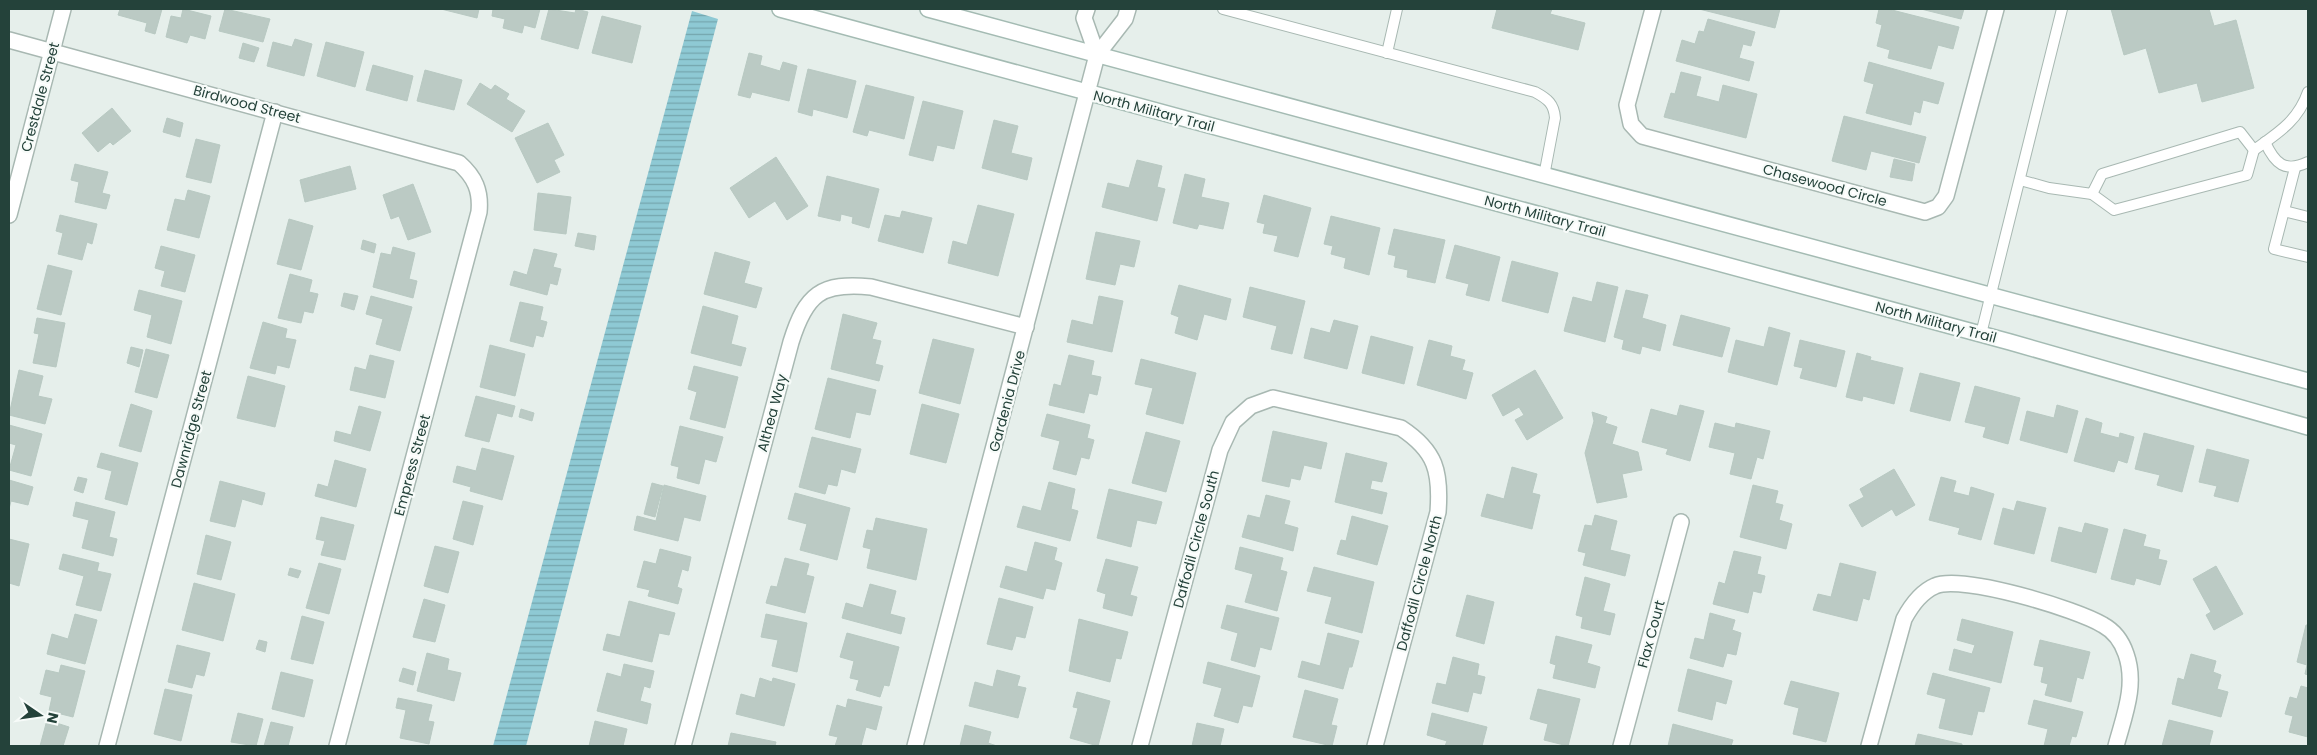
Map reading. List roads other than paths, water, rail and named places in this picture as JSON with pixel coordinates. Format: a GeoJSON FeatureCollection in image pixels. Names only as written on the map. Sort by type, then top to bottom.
{"type":"FeatureCollection","features":[{"type":"Feature","properties":{"kind":"street","name":"Crestdale Street"},"geometry":{"type":"LineString","coordinates":[[9,215],[63,9]]}},
{"type":"Feature","properties":{"kind":"street","name":"North Military Trail"},"geometry":{"type":"LineString","coordinates":[[780,9],[1981,334],[2308,427]]}},
{"type":"Feature","properties":{"kind":"street"},"geometry":{"type":"LineString","coordinates":[[928,9],[2308,381]]}},
{"type":"Feature","properties":{"kind":"street"},"geometry":{"type":"LineString","coordinates":[[1087,9],[1084,18],[1097,55]]}},
{"type":"Feature","properties":{"kind":"street","name":"Gardenia Drive"},"geometry":{"type":"LineString","coordinates":[[915,746],[1097,55],[1124,19],[1128,9]]}},
{"type":"Feature","properties":{"kind":"street","name":"Chasewood Circle"},"geometry":{"type":"LineString","coordinates":[[1653,9],[1627,105],[1631,124],[1642,136],[1925,212],[1938,207],[1946,196],[1996,9]]}},
{"type":"Feature","properties":{"kind":"street","name":"Birdwood Street"},"geometry":{"type":"LineString","coordinates":[[9,40],[459,163],[469,172],[476,183]]}},
{"type":"Feature","properties":{"kind":"street","name":"Dawnridge Street"},"geometry":{"type":"LineString","coordinates":[[107,746],[275,112]]}},
{"type":"Feature","properties":{"kind":"street","name":"Empress Street"},"geometry":{"type":"LineString","coordinates":[[337,746],[479,212],[480,199],[476,183]]}},
{"type":"Feature","properties":{"kind":"street","name":"Althea Way"},"geometry":{"type":"LineString","coordinates":[[683,746],[791,342],[799,318],[808,303],[830,288],[848,285],[871,287],[1026,327]]}},
{"type":"Feature","properties":{"kind":"street","name":"Daffodil Circle South"},"geometry":{"type":"LineString","coordinates":[[1140,746],[1204,504],[1226,435],[1240,413],[1251,406],[1273,398],[1316,408]]}},
{"type":"Feature","properties":{"kind":"street","name":"Daffodil Circle North"},"geometry":{"type":"LineString","coordinates":[[1316,408],[1400,428],[1415,438],[1426,450],[1437,468],[1439,478],[1438,512],[1375,746]]}},
{"type":"Feature","properties":{"kind":"street","name":"Flax Court"},"geometry":{"type":"LineString","coordinates":[[1621,746],[1681,522]]}},
{"type":"Feature","properties":{"kind":"street"},"geometry":{"type":"LineString","coordinates":[[1869,746],[1904,619],[1911,607],[1924,593],[1936,585],[1981,585],[2068,610],[2103,625],[2118,638],[2126,652],[2132,674],[2129,697],[2116,746]]}},
{"type":"Feature","properties":{"kind":"lane"},"geometry":{"type":"LineString","coordinates":[[1224,9],[1535,92],[1549,100],[1554,110],[1555,118],[1544,176]]}},
{"type":"Feature","properties":{"kind":"lane"},"geometry":{"type":"LineString","coordinates":[[1387,53],[1397,9]]}},
{"type":"Feature","properties":{"kind":"lane"},"geometry":{"type":"LineString","coordinates":[[1981,334],[2062,9]]}},
{"type":"Feature","properties":{"kind":"lane"},"geometry":{"type":"LineString","coordinates":[[2020,180],[2049,188],[2092,194],[2114,210],[2248,175],[2254,150],[2284,129],[2302,109],[2307,100]]}},
{"type":"Feature","properties":{"kind":"lane"},"geometry":{"type":"LineString","coordinates":[[2092,194],[2102,174],[2240,132],[2254,150]]}},
{"type":"Feature","properties":{"kind":"lane"},"geometry":{"type":"LineString","coordinates":[[2265,142],[2272,156],[2279,164],[2295,168],[2308,162]]}},
{"type":"Feature","properties":{"kind":"lane"},"geometry":{"type":"LineString","coordinates":[[2295,168],[2274,249],[2308,257]]}},
{"type":"Feature","properties":{"kind":"lane"},"geometry":{"type":"LineString","coordinates":[[2284,212],[2308,217]]}},
{"type":"Feature","properties":{"kind":"water"},"geometry":{"type":"Polygon","coordinates":[[[692,11],[718,19],[526,746],[493,746],[692,11]]]}}]}
